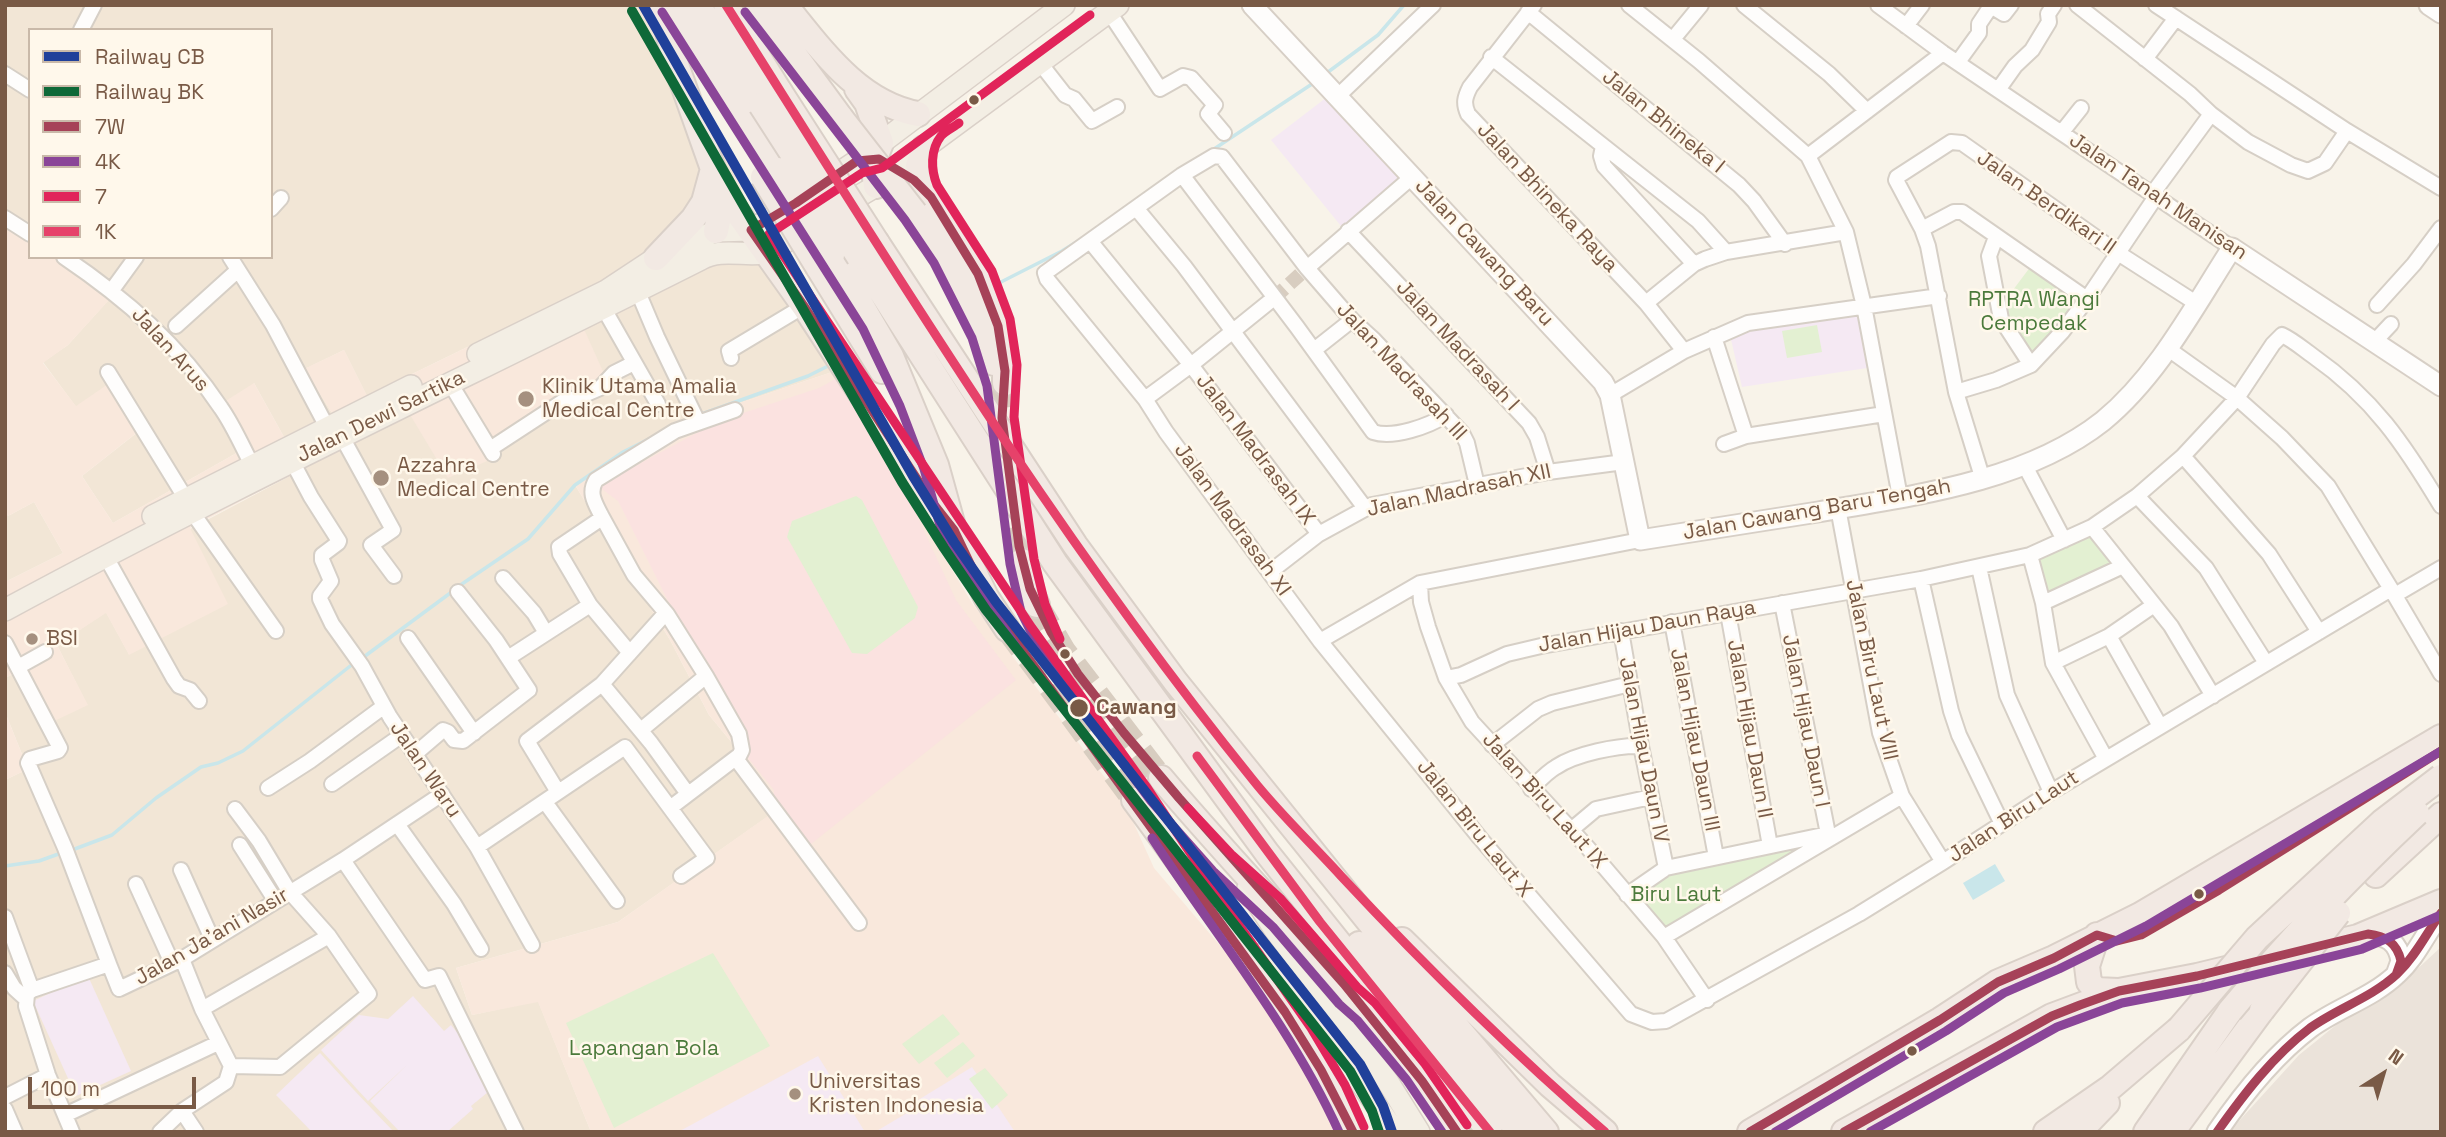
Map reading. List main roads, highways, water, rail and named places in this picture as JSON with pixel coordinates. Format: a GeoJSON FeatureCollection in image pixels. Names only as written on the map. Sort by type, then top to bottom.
{"type":"FeatureCollection","features":[{"type":"Feature","properties":{"kind":"highway"},"geometry":{"type":"LineString","coordinates":[[726,5],[771,98],[868,250],[1055,562],[1267,853],[1490,1132]]}},
{"type":"Feature","properties":{"kind":"highway"},"geometry":{"type":"LineString","coordinates":[[758,5],[915,213],[945,257],[971,307],[1002,383],[1005,366],[998,322],[990,298],[967,252],[920,180],[918,166],[924,148]]}},
{"type":"Feature","properties":{"kind":"highway"},"geometry":{"type":"LineString","coordinates":[[785,5],[846,75],[893,108],[918,114]]}},
{"type":"Feature","properties":{"kind":"highway"},"geometry":{"type":"LineString","coordinates":[[676,7],[771,98]]}},
{"type":"Feature","properties":{"kind":"highway"},"geometry":{"type":"LineString","coordinates":[[676,7],[674,59],[713,169],[724,191],[804,306],[932,502],[954,530]]}},
{"type":"Feature","properties":{"kind":"highway"},"geometry":{"type":"LineString","coordinates":[[676,7],[770,174],[825,261],[891,356],[928,447],[954,530],[986,597],[1007,629]]}},
{"type":"Feature","properties":{"kind":"highway"},"geometry":{"type":"LineString","coordinates":[[846,75],[867,103],[876,186]]}},
{"type":"Feature","properties":{"kind":"highway"},"geometry":{"type":"LineString","coordinates":[[871,154],[898,169],[926,191]]}},
{"type":"Feature","properties":{"kind":"highway"},"geometry":{"type":"LineString","coordinates":[[656,258],[693,219],[704,202],[713,169]]}},
{"type":"Feature","properties":{"kind":"highway"},"geometry":{"type":"LineString","coordinates":[[716,231],[724,191]]}},
{"type":"Feature","properties":{"kind":"highway"},"geometry":{"type":"LineString","coordinates":[[868,250],[1075,545],[1175,681],[1411,974],[1546,1132]]}},
{"type":"Feature","properties":{"kind":"highway"},"geometry":{"type":"LineString","coordinates":[[1022,561],[1028,586],[1037,605]]}},
{"type":"Feature","properties":{"kind":"highway"},"geometry":{"type":"LineString","coordinates":[[1750,1132],[1944,1018],[1998,982],[2054,958],[2140,915],[2441,737]]}},
{"type":"Feature","properties":{"kind":"highway"},"geometry":{"type":"LineString","coordinates":[[1189,745],[1520,1132]]}},
{"type":"Feature","properties":{"kind":"highway"},"geometry":{"type":"LineString","coordinates":[[2079,1132],[2177,1030],[2257,938],[2382,822],[2441,777]]}},
{"type":"Feature","properties":{"kind":"highway"},"geometry":{"type":"LineString","coordinates":[[1161,778],[1366,1011],[1416,1072],[1457,1132]]}},
{"type":"Feature","properties":{"kind":"highway"},"geometry":{"type":"LineString","coordinates":[[1256,784],[1388,926],[1456,994],[1550,1085],[1605,1132]]}},
{"type":"Feature","properties":{"kind":"highway"},"geometry":{"type":"LineString","coordinates":[[2146,1132],[2230,1011],[2270,963],[2379,849],[2441,792]]}},
{"type":"Feature","properties":{"kind":"highway"},"geometry":{"type":"LineString","coordinates":[[1133,800],[1240,945],[1301,1035],[1334,1091],[1353,1132]]}},
{"type":"Feature","properties":{"kind":"highway"},"geometry":{"type":"LineString","coordinates":[[2172,1132],[2333,917],[2441,815]]}},
{"type":"Feature","properties":{"kind":"highway"},"geometry":{"type":"LineString","coordinates":[[1844,1132],[2052,1016],[2119,990],[2197,976],[2368,933],[2441,902]]}},
{"type":"Feature","properties":{"kind":"highway"},"geometry":{"type":"LineString","coordinates":[[2096,935],[2087,966],[2089,982],[2096,989],[2119,990]]}},
{"type":"Feature","properties":{"kind":"highway"},"geometry":{"type":"LineString","coordinates":[[1778,1132],[2017,988],[2054,958]]}},
{"type":"Feature","properties":{"kind":"highway"},"geometry":{"type":"LineString","coordinates":[[2189,1132],[2259,1015]]}},
{"type":"Feature","properties":{"kind":"highway"},"geometry":{"type":"LineString","coordinates":[[2046,1132],[2111,1087],[2177,1030]]}},
{"type":"Feature","properties":{"kind":"main road"},"geometry":{"type":"LineString","coordinates":[[751,230],[871,154],[918,114],[1057,8]]}},
{"type":"Feature","properties":{"kind":"main road"},"geometry":{"type":"LineString","coordinates":[[765,253],[876,186],[1114,9]]}},
{"type":"Feature","properties":{"kind":"main road","name":"Jalan Dewi Sartika"},"geometry":{"type":"LineString","coordinates":[[5,594],[189,506],[292,461],[334,432],[606,291],[656,258],[716,231],[751,230]]}},
{"type":"Feature","properties":{"kind":"main road","name":"Jalan Dewi Sartika"},"geometry":{"type":"LineString","coordinates":[[5,610],[106,557],[252,464],[450,383],[705,257],[736,252],[765,253]]}},
{"type":"Feature","properties":{"kind":"main road"},"geometry":{"type":"LineString","coordinates":[[1222,849],[1275,930],[1388,1082],[1409,1129]]}},
{"type":"Feature","properties":{"kind":"main road"},"geometry":{"type":"LineString","coordinates":[[1204,896],[1409,1129]]}},
{"type":"Feature","properties":{"kind":"water"},"geometry":{"type":"Polygon","coordinates":[[[1995,864],[2005,881],[1973,900],[1963,883],[1995,864]]]}},
{"type":"Feature","properties":{"kind":"waterway"},"geometry":{"type":"LineString","coordinates":[[1324,75],[1378,35],[1404,5]]}},
{"type":"Feature","properties":{"kind":"waterway"},"geometry":{"type":"LineString","coordinates":[[1211,151],[1315,82]]}},
{"type":"Feature","properties":{"kind":"waterway"},"geometry":{"type":"LineString","coordinates":[[1001,282],[1083,238]]}},
{"type":"Feature","properties":{"kind":"waterway"},"geometry":{"type":"LineString","coordinates":[[699,415],[808,376],[828,366]]}},
{"type":"Feature","properties":{"kind":"waterway"},"geometry":{"type":"LineString","coordinates":[[459,586],[528,539],[575,485],[623,452],[651,438]]}},
{"type":"Feature","properties":{"kind":"waterway"},"geometry":{"type":"LineString","coordinates":[[361,659],[453,591]]}},
{"type":"Feature","properties":{"kind":"waterway"},"geometry":{"type":"LineString","coordinates":[[72,850],[112,835],[156,798],[201,767],[218,763],[243,751],[354,663]]}},
{"type":"Feature","properties":{"kind":"waterway"},"geometry":{"type":"LineString","coordinates":[[5,866],[39,861],[64,852]]}},
{"type":"Feature","properties":{"kind":"tunnel"},"geometry":{"type":"LineString","coordinates":[[1274,298],[1307,268]]}},
{"type":"Feature","properties":{"kind":"tunnel"},"geometry":{"type":"LineString","coordinates":[[999,384],[1022,561]]}},
{"type":"Feature","properties":{"kind":"tunnel"},"geometry":{"type":"LineString","coordinates":[[1037,605],[1064,651],[1161,778]]}},
{"type":"Feature","properties":{"kind":"tunnel"},"geometry":{"type":"LineString","coordinates":[[1007,629],[1134,800]]}},
{"type":"Feature","properties":{"kind":"rail line","name":"CB"},"geometry":{"type":"LineString","coordinates":[[643,5],[913,476],[954,542],[996,602],[1360,1064],[1383,1106],[1392,1132]]}},
{"type":"Feature","properties":{"kind":"rail line","name":"BK"},"geometry":{"type":"LineString","coordinates":[[632,11],[902,482],[944,548],[986,610],[1350,1071],[1372,1111],[1379,1132]]}},
{"type":"Feature","properties":{"kind":"place","name":"Klinik Utama Amalia Medical Centre"},"geometry":{"type":"Point","coordinates":[526,399]}},
{"type":"Feature","properties":{"kind":"place","name":"Azzahra Medical Centre"},"geometry":{"type":"Point","coordinates":[381,478]}},
{"type":"Feature","properties":{"kind":"place","name":"BSI"},"geometry":{"type":"Point","coordinates":[32,639]}},
{"type":"Feature","properties":{"kind":"place","name":"Cawang"},"geometry":{"type":"Point","coordinates":[1079,708]}},
{"type":"Feature","properties":{"kind":"place","name":"Universitas Kristen Indonesia"},"geometry":{"type":"Point","coordinates":[795,1094]}},
{"type":"Feature","properties":{"kind":"park label","name":"RPTRA Wangi Cempedak"},"geometry":{"type":"Point","coordinates":[2034,312]}},
{"type":"Feature","properties":{"kind":"park label","name":"Biru Laut"},"geometry":{"type":"Point","coordinates":[1676,895]}},
{"type":"Feature","properties":{"kind":"park label","name":"Lapangan Bola"},"geometry":{"type":"Point","coordinates":[644,1049]}}]}
